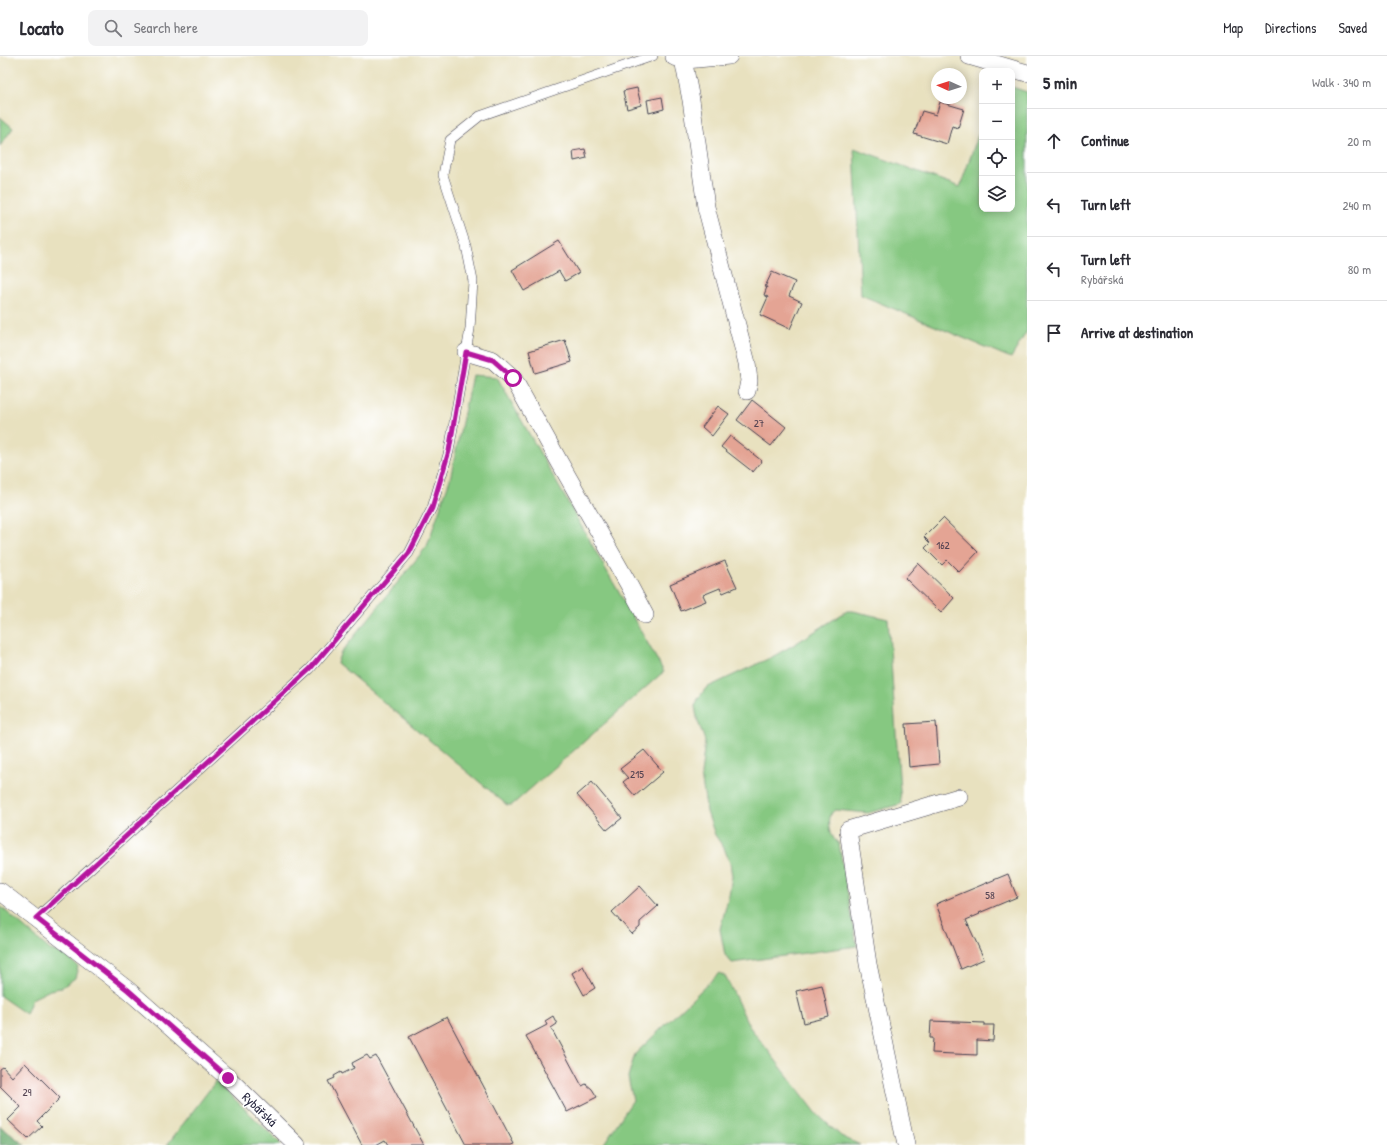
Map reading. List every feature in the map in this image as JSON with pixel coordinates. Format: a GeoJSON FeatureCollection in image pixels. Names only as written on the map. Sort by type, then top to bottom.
{"type":"FeatureCollection","features":[{"type":"Feature","properties":{"kind":"street"},"geometry":{"type":"LineString","coordinates":[[678,58],[686,60],[729,56]]}},
{"type":"Feature","properties":{"kind":"street"},"geometry":{"type":"LineString","coordinates":[[969,56],[1027,73]]}},
{"type":"Feature","properties":{"kind":"street"},"geometry":{"type":"LineString","coordinates":[[678,58],[691,100],[706,207],[747,363],[749,381],[748,391]]}},
{"type":"Feature","properties":{"kind":"street"},"geometry":{"type":"LineString","coordinates":[[466,352],[493,360],[513,378],[630,584],[645,615]]}},
{"type":"Feature","properties":{"kind":"street"},"geometry":{"type":"LineString","coordinates":[[906,1145],[868,964],[848,830],[959,798]]}},
{"type":"Feature","properties":{"kind":"street","name":"Rybářská"},"geometry":{"type":"LineString","coordinates":[[0,891],[128,990],[228,1078],[297,1145]]}},
{"type":"Feature","properties":{"kind":"lane"},"geometry":{"type":"LineString","coordinates":[[36,918],[310,669],[409,553],[432,508],[449,451],[470,329],[473,281],[466,246],[443,175],[450,140],[480,116],[653,56]]}},
{"type":"Feature","properties":{"kind":"green space"},"geometry":{"type":"Polygon","coordinates":[[[1015,88],[1027,92],[1027,331],[1011,358],[861,295],[854,148],[960,187],[979,133],[979,212],[1015,212],[1015,88]]]}},
{"type":"Feature","properties":{"kind":"green space"},"geometry":{"type":"Polygon","coordinates":[[[0,117],[13,128],[0,146],[0,117]]]}},
{"type":"Feature","properties":{"kind":"green space"},"geometry":{"type":"Polygon","coordinates":[[[472,375],[497,377],[664,672],[512,805],[507,805],[337,663],[340,654],[427,546],[450,479],[472,375]]]}},
{"type":"Feature","properties":{"kind":"green space"},"geometry":{"type":"Polygon","coordinates":[[[847,611],[888,619],[901,804],[868,813],[835,810],[832,812],[830,818],[830,830],[833,838],[839,844],[857,946],[732,963],[725,955],[720,929],[729,895],[732,876],[730,863],[724,848],[715,835],[707,812],[701,775],[705,741],[697,718],[695,706],[706,688],[772,657],[847,611]]]}},
{"type":"Feature","properties":{"kind":"green space"},"geometry":{"type":"Polygon","coordinates":[[[0,906],[50,950],[66,955],[78,967],[75,978],[61,988],[50,990],[32,999],[26,1014],[0,996],[0,906]]]}},
{"type":"Feature","properties":{"kind":"green space"},"geometry":{"type":"Polygon","coordinates":[[[719,973],[726,977],[749,1026],[818,1115],[841,1136],[860,1145],[603,1145],[633,1100],[628,1077],[635,1054],[719,973]]]}},
{"type":"Feature","properties":{"kind":"green space"},"geometry":{"type":"Polygon","coordinates":[[[216,1081],[282,1145],[167,1145],[216,1081]]]}},
{"type":"Feature","properties":{"kind":"green space"},"geometry":{"type":"Polygon","coordinates":[[[0,1126],[25,1145],[0,1145],[0,1126]]]}},
{"type":"Feature","properties":{"kind":"building"},"geometry":{"type":"Polygon","coordinates":[[[637,88],[641,105],[627,109],[623,91],[637,88]]]}},
{"type":"Feature","properties":{"kind":"building"},"geometry":{"type":"Polygon","coordinates":[[[662,97],[664,109],[649,113],[647,100],[662,97]]]}},
{"type":"Feature","properties":{"kind":"building"},"geometry":{"type":"Polygon","coordinates":[[[939,104],[947,104],[964,109],[958,128],[952,126],[947,144],[914,134],[922,111],[936,115],[939,104]]]}},
{"type":"Feature","properties":{"kind":"building"},"geometry":{"type":"Polygon","coordinates":[[[585,149],[587,158],[574,161],[573,151],[585,149]]]}},
{"type":"Feature","properties":{"kind":"building"},"geometry":{"type":"Polygon","coordinates":[[[559,241],[579,273],[565,281],[559,271],[524,291],[512,270],[559,241]]]}},
{"type":"Feature","properties":{"kind":"building"},"geometry":{"type":"Polygon","coordinates":[[[772,272],[795,282],[789,296],[802,302],[790,329],[760,315],[768,297],[764,295],[767,287],[765,287],[772,272]]]}},
{"type":"Feature","properties":{"kind":"building"},"geometry":{"type":"Polygon","coordinates":[[[565,340],[572,362],[535,373],[529,351],[565,340]]]}},
{"type":"Feature","properties":{"kind":"building"},"geometry":{"type":"Polygon","coordinates":[[[752,400],[786,427],[771,446],[737,420],[752,400]]]}},
{"type":"Feature","properties":{"kind":"building"},"geometry":{"type":"Polygon","coordinates":[[[718,406],[729,414],[712,436],[702,427],[718,406]]]}},
{"type":"Feature","properties":{"kind":"building"},"geometry":{"type":"Polygon","coordinates":[[[730,436],[762,461],[753,472],[721,447],[730,436]]]}},
{"type":"Feature","properties":{"kind":"building"},"geometry":{"type":"Polygon","coordinates":[[[943,518],[978,552],[959,572],[947,560],[942,565],[925,548],[930,543],[924,537],[943,518]]]}},
{"type":"Feature","properties":{"kind":"building"},"geometry":{"type":"Polygon","coordinates":[[[725,561],[737,587],[723,593],[720,588],[703,595],[706,601],[681,611],[670,584],[725,561]]]}},
{"type":"Feature","properties":{"kind":"building"},"geometry":{"type":"Polygon","coordinates":[[[918,563],[954,598],[941,613],[905,578],[918,563]]]}},
{"type":"Feature","properties":{"kind":"building"},"geometry":{"type":"Polygon","coordinates":[[[936,722],[939,764],[909,767],[906,724],[936,722]]]}},
{"type":"Feature","properties":{"kind":"building"},"geometry":{"type":"Polygon","coordinates":[[[644,750],[663,772],[635,796],[623,782],[628,778],[620,769],[644,750]]]}},
{"type":"Feature","properties":{"kind":"building"},"geometry":{"type":"Polygon","coordinates":[[[592,782],[622,818],[607,830],[577,795],[592,782]]]}},
{"type":"Feature","properties":{"kind":"building"},"geometry":{"type":"Polygon","coordinates":[[[1008,874],[1017,897],[966,920],[984,959],[961,969],[936,904],[1008,874]]]}},
{"type":"Feature","properties":{"kind":"building"},"geometry":{"type":"Polygon","coordinates":[[[640,886],[658,906],[640,922],[640,927],[632,934],[612,912],[640,886]]]}},
{"type":"Feature","properties":{"kind":"building"},"geometry":{"type":"Polygon","coordinates":[[[583,966],[595,988],[584,995],[572,973],[583,966]]]}},
{"type":"Feature","properties":{"kind":"building"},"geometry":{"type":"Polygon","coordinates":[[[822,985],[829,1017],[804,1023],[796,991],[822,985]]]}},
{"type":"Feature","properties":{"kind":"building"},"geometry":{"type":"Polygon","coordinates":[[[553,1016],[557,1024],[551,1028],[582,1086],[586,1084],[592,1089],[597,1097],[567,1112],[526,1036],[547,1025],[545,1021],[553,1016]]]}},
{"type":"Feature","properties":{"kind":"building"},"geometry":{"type":"Polygon","coordinates":[[[447,1017],[514,1144],[466,1145],[409,1037],[447,1017]]]}},
{"type":"Feature","properties":{"kind":"building"},"geometry":{"type":"Polygon","coordinates":[[[931,1021],[984,1023],[984,1025],[994,1025],[993,1041],[977,1040],[977,1055],[932,1053],[933,1038],[930,1038],[931,1021]]]}},
{"type":"Feature","properties":{"kind":"building"},"geometry":{"type":"Polygon","coordinates":[[[367,1055],[370,1059],[376,1056],[424,1145],[388,1145],[385,1140],[376,1145],[362,1145],[328,1081],[335,1078],[334,1076],[341,1072],[342,1074],[354,1068],[352,1063],[367,1055]]]}},
{"type":"Feature","properties":{"kind":"building"},"geometry":{"type":"Polygon","coordinates":[[[25,1063],[60,1098],[37,1121],[42,1126],[28,1139],[8,1120],[21,1107],[0,1086],[0,1069],[3,1067],[12,1077],[25,1063]]]}},
{"type":"Feature","properties":{"kind":"route"},"geometry":{"type":"LineString","coordinates":[[228,1078],[128,990],[36,918],[310,669],[409,553],[432,508],[449,451],[466,352],[493,360],[513,378]]}}]}
